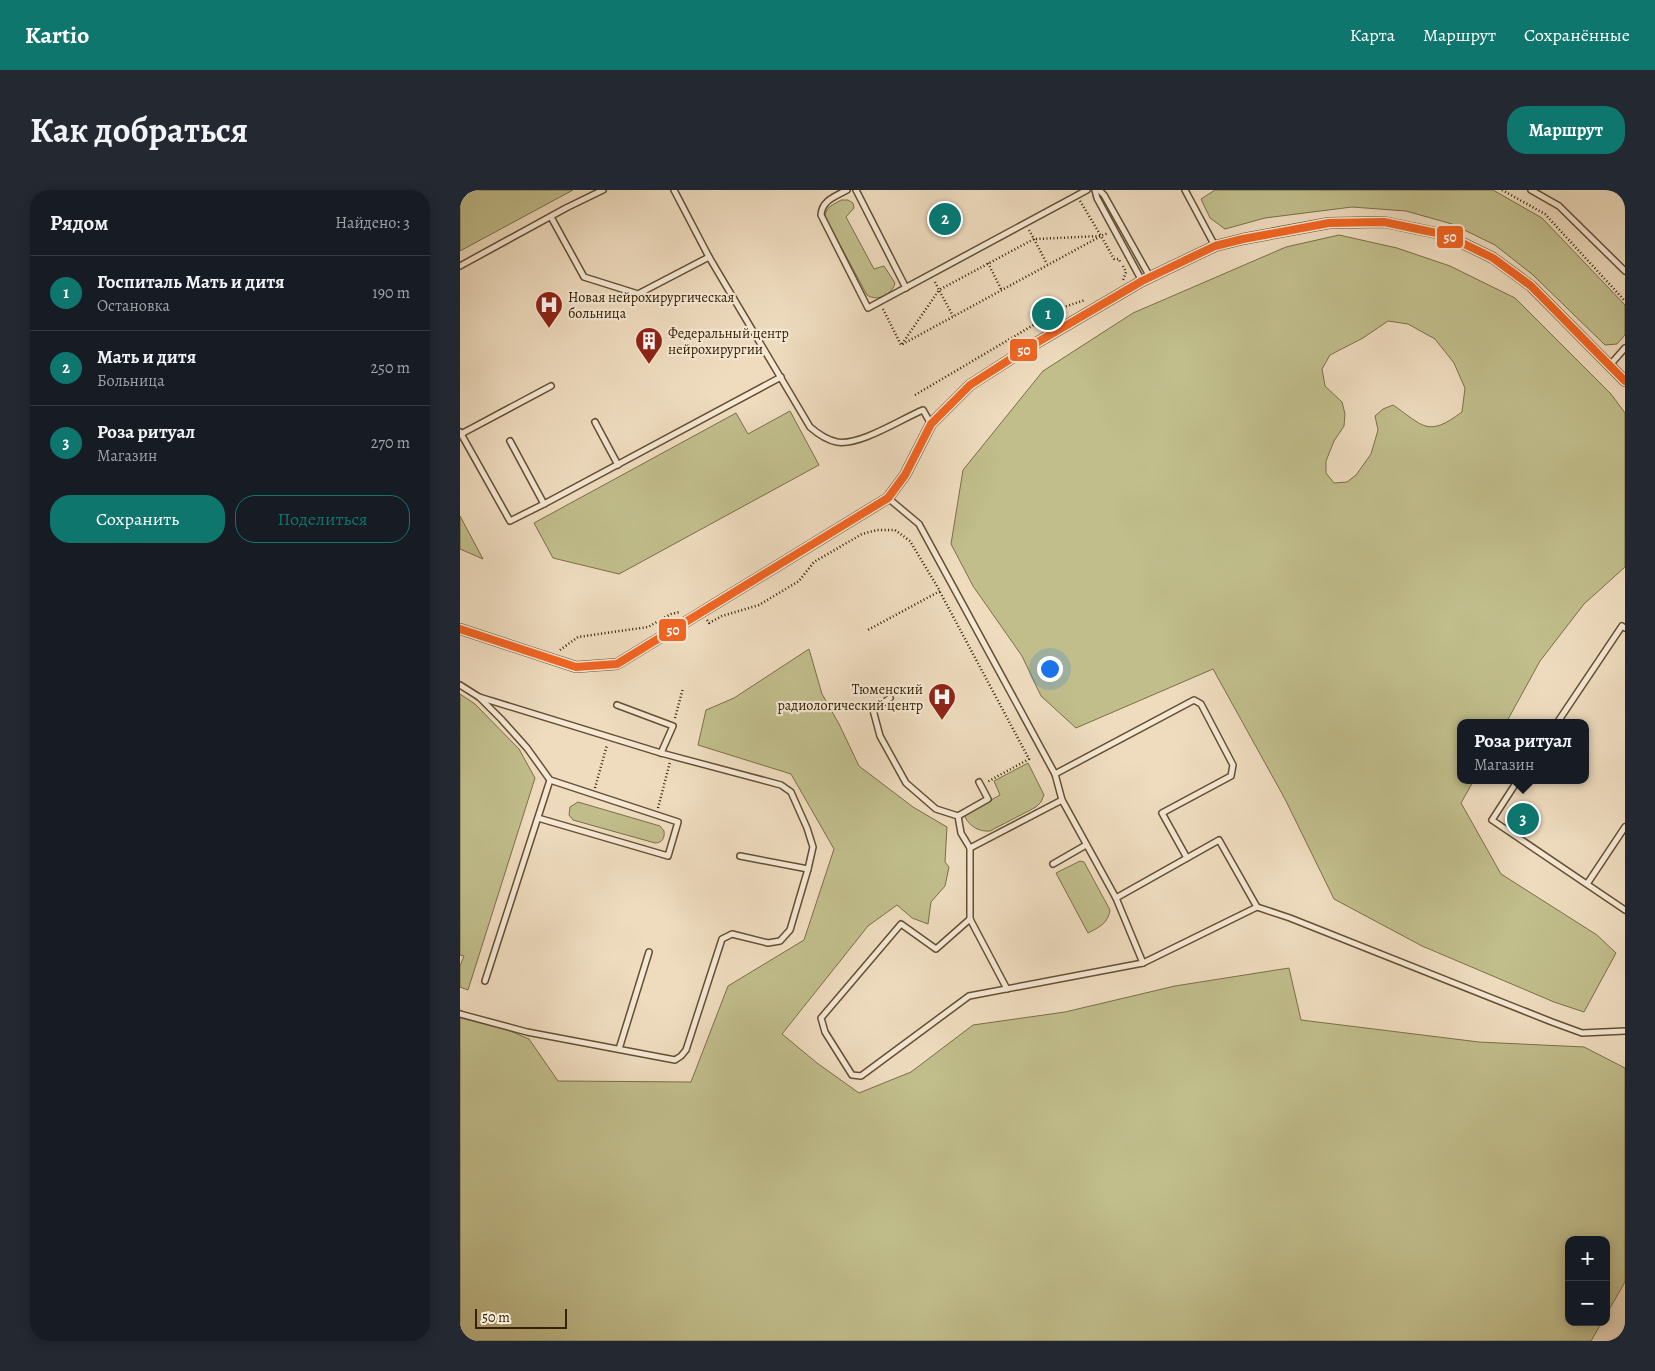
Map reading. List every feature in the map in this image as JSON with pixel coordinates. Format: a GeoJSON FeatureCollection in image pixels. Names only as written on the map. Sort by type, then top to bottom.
{"type":"FeatureCollection","features":[{"type":"Feature","properties":{"kind":"street"},"geometry":{"type":"LineString","coordinates":[[460,629],[576,667],[617,664],[888,498],[905,475],[931,424],[970,385],[1026,349],[1146,279],[1215,246],[1243,239],[1329,223],[1384,222],[1446,235],[1493,258],[1531,286],[1625,381]]}},
{"type":"Feature","properties":{"kind":"lane"},"geometry":{"type":"LineString","coordinates":[[460,266],[603,190]]}},
{"type":"Feature","properties":{"kind":"lane"},"geometry":{"type":"LineString","coordinates":[[674,190],[709,257],[810,427],[821,436],[838,442],[866,438],[923,410],[931,424]]}},
{"type":"Feature","properties":{"kind":"lane"},"geometry":{"type":"LineString","coordinates":[[847,190],[826,202],[822,208],[821,215],[868,308],[1087,190]]}},
{"type":"Feature","properties":{"kind":"lane"},"geometry":{"type":"LineString","coordinates":[[856,190],[906,288]]}},
{"type":"Feature","properties":{"kind":"lane"},"geometry":{"type":"LineString","coordinates":[[1097,190],[1097,198],[1146,279]]}},
{"type":"Feature","properties":{"kind":"lane"},"geometry":{"type":"LineString","coordinates":[[1097,190],[1104,195],[1146,279]]}},
{"type":"Feature","properties":{"kind":"lane"},"geometry":{"type":"LineString","coordinates":[[1185,190],[1215,246]]}},
{"type":"Feature","properties":{"kind":"lane"},"geometry":{"type":"LineString","coordinates":[[1531,190],[1559,206],[1625,271]]}},
{"type":"Feature","properties":{"kind":"lane"},"geometry":{"type":"LineString","coordinates":[[551,217],[584,277],[638,294],[709,257]]}},
{"type":"Feature","properties":{"kind":"lane"},"geometry":{"type":"LineString","coordinates":[[1609,365],[1625,348]]}},
{"type":"Feature","properties":{"kind":"lane"},"geometry":{"type":"LineString","coordinates":[[551,386],[461,433],[510,521],[781,377]]}},
{"type":"Feature","properties":{"kind":"lane"},"geometry":{"type":"LineString","coordinates":[[595,422],[618,465]]}},
{"type":"Feature","properties":{"kind":"lane"},"geometry":{"type":"LineString","coordinates":[[510,441],[544,504]]}},
{"type":"Feature","properties":{"kind":"lane"},"geometry":{"type":"LineString","coordinates":[[888,498],[918,524],[1055,774],[1062,800],[1116,898],[1143,963]]}},
{"type":"Feature","properties":{"kind":"lane"},"geometry":{"type":"LineString","coordinates":[[1560,719],[1622,626],[1625,628]]}},
{"type":"Feature","properties":{"kind":"lane"},"geometry":{"type":"LineString","coordinates":[[460,685],[479,697],[527,748],[550,780],[678,822],[668,856],[538,818]]}},
{"type":"Feature","properties":{"kind":"lane"},"geometry":{"type":"LineString","coordinates":[[460,1014],[527,1032],[675,1060],[682,1056],[686,1050],[722,939],[732,934],[768,943],[780,941],[790,930],[808,869],[812,847],[807,828],[791,792],[781,785],[661,753],[479,697]]}},
{"type":"Feature","properties":{"kind":"lane"},"geometry":{"type":"LineString","coordinates":[[890,698],[873,710],[880,736],[906,783],[936,809],[958,816],[988,799],[980,784]]}},
{"type":"Feature","properties":{"kind":"lane"},"geometry":{"type":"LineString","coordinates":[[1055,774],[1194,700],[1201,704],[1233,765],[1231,776],[1162,813],[1186,858]]}},
{"type":"Feature","properties":{"kind":"lane"},"geometry":{"type":"LineString","coordinates":[[617,705],[673,726],[661,753]]}},
{"type":"Feature","properties":{"kind":"lane"},"geometry":{"type":"LineString","coordinates":[[485,981],[550,780]]}},
{"type":"Feature","properties":{"kind":"lane"},"geometry":{"type":"LineString","coordinates":[[1515,784],[1492,820],[1625,910]]}},
{"type":"Feature","properties":{"kind":"lane"},"geometry":{"type":"LineString","coordinates":[[970,848],[1062,800]]}},
{"type":"Feature","properties":{"kind":"lane"},"geometry":{"type":"LineString","coordinates":[[958,816],[961,833],[970,848],[970,919],[1007,989]]}},
{"type":"Feature","properties":{"kind":"lane"},"geometry":{"type":"LineString","coordinates":[[1587,884],[1625,827]]}},
{"type":"Feature","properties":{"kind":"lane"},"geometry":{"type":"LineString","coordinates":[[1116,898],[1219,840],[1257,907],[1290,918],[1575,1030],[1582,1032],[1625,1031]]}},
{"type":"Feature","properties":{"kind":"lane"},"geometry":{"type":"LineString","coordinates":[[1053,864],[1086,846]]}},
{"type":"Feature","properties":{"kind":"lane"},"geometry":{"type":"LineString","coordinates":[[740,856],[808,869]]}},
{"type":"Feature","properties":{"kind":"lane"},"geometry":{"type":"LineString","coordinates":[[970,919],[936,949],[901,924],[821,1018],[825,1032],[852,1075],[861,1076],[969,996],[1143,963],[1257,907]]}},
{"type":"Feature","properties":{"kind":"lane"},"geometry":{"type":"LineString","coordinates":[[619,1049],[649,952]]}},
{"type":"Feature","properties":{"kind":"path"},"geometry":{"type":"LineString","coordinates":[[1502,190],[1545,214],[1625,301]]}},
{"type":"Feature","properties":{"kind":"path"},"geometry":{"type":"LineString","coordinates":[[1072,206],[1081,201],[1114,259],[1119,259],[1126,272],[1123,280]]}},
{"type":"Feature","properties":{"kind":"path"},"geometry":{"type":"LineString","coordinates":[[1028,229],[1035,239],[1047,265]]}},
{"type":"Feature","properties":{"kind":"path"},"geometry":{"type":"LineString","coordinates":[[901,345],[939,290],[988,263],[1035,239],[1101,236]]}},
{"type":"Feature","properties":{"kind":"path"},"geometry":{"type":"LineString","coordinates":[[901,345],[1101,236]]}},
{"type":"Feature","properties":{"kind":"path"},"geometry":{"type":"LineString","coordinates":[[988,263],[1001,289]]}},
{"type":"Feature","properties":{"kind":"path"},"geometry":{"type":"LineString","coordinates":[[934,280],[952,316]]}},
{"type":"Feature","properties":{"kind":"path"},"geometry":{"type":"LineString","coordinates":[[915,395],[1064,307],[1089,299]]}},
{"type":"Feature","properties":{"kind":"path"},"geometry":{"type":"LineString","coordinates":[[883,307],[901,345]]}},
{"type":"Feature","properties":{"kind":"path"},"geometry":{"type":"LineString","coordinates":[[940,591],[1029,759],[980,784]]}},
{"type":"Feature","properties":{"kind":"path"},"geometry":{"type":"LineString","coordinates":[[673,726],[683,688]]}},
{"type":"Feature","properties":{"kind":"path"},"geometry":{"type":"LineString","coordinates":[[593,794],[610,737]]}},
{"type":"Feature","properties":{"kind":"path"},"geometry":{"type":"LineString","coordinates":[[656,815],[666,774]]}},
{"type":"Feature","properties":{"kind":"shaded area"},"geometry":{"type":"Polygon","coordinates":[[[460,190],[573,190],[460,251],[460,190]]]}},
{"type":"Feature","properties":{"kind":"shaded area"},"geometry":{"type":"Polygon","coordinates":[[[1215,190],[1493,190],[1542,218],[1625,305],[1625,335],[1617,344],[1605,345],[1533,275],[1495,245],[1452,224],[1406,211],[1352,207],[1265,218],[1225,229],[1210,218],[1201,199],[1215,190]]]}},
{"type":"Feature","properties":{"kind":"shaded area"},"geometry":{"type":"Polygon","coordinates":[[[841,200],[848,200],[853,203],[854,208],[846,217],[874,269],[884,266],[895,283],[891,291],[884,296],[875,298],[867,295],[825,217],[828,209],[841,200]]]}},
{"type":"Feature","properties":{"kind":"shaded area"},"geometry":{"type":"Polygon","coordinates":[[[1339,235],[1397,248],[1450,266],[1515,298],[1611,394],[1625,413],[1625,567],[1584,604],[1540,661],[1508,719],[1457,719],[1457,784],[1472,784],[1461,803],[1501,874],[1597,935],[1616,953],[1584,1012],[1554,1002],[1422,946],[1334,899],[1285,799],[1213,669],[1076,728],[1041,696],[1022,656],[973,586],[951,544],[963,470],[1043,371],[1133,313],[1286,247],[1339,235]],[[1388,321],[1363,338],[1330,355],[1322,369],[1325,386],[1342,402],[1345,414],[1344,426],[1334,441],[1326,461],[1326,473],[1334,483],[1347,482],[1356,475],[1371,454],[1378,430],[1375,416],[1383,409],[1393,405],[1419,423],[1433,427],[1441,425],[1462,412],[1465,388],[1454,363],[1435,339],[1408,324],[1388,321]]]}},
{"type":"Feature","properties":{"kind":"shaded area"},"geometry":{"type":"Polygon","coordinates":[[[790,411],[819,465],[619,574],[553,558],[534,523],[736,413],[748,434],[790,411]]]}},
{"type":"Feature","properties":{"kind":"shaded area"},"geometry":{"type":"Polygon","coordinates":[[[460,516],[483,559],[460,549],[460,516]]]}},
{"type":"Feature","properties":{"kind":"shaded area"},"geometry":{"type":"Polygon","coordinates":[[[809,649],[822,694],[859,766],[913,807],[947,827],[945,862],[949,867],[945,886],[931,902],[928,924],[912,918],[897,905],[868,926],[782,1034],[817,1063],[859,1093],[911,1072],[973,1025],[1065,1012],[1175,986],[1289,968],[1301,1020],[1479,1042],[1584,1047],[1625,1068],[1625,1282],[1610,1308],[1610,1236],[1565,1236],[1565,1326],[1600,1326],[1591,1341],[460,1341],[460,1010],[529,1039],[558,1081],[691,1082],[728,986],[804,940],[834,849],[791,774],[698,745],[706,710],[734,698],[809,649]]]}},
{"type":"Feature","properties":{"kind":"shaded area"},"geometry":{"type":"Polygon","coordinates":[[[460,694],[475,704],[519,749],[535,778],[468,990],[460,987],[460,966],[464,956],[460,955],[460,694]]]}},
{"type":"Feature","properties":{"kind":"shaded area"},"geometry":{"type":"Polygon","coordinates":[[[1028,763],[1044,795],[1041,802],[1036,807],[990,831],[979,830],[972,826],[965,817],[968,813],[1000,795],[994,781],[1028,763]]]}},
{"type":"Feature","properties":{"kind":"shaded area"},"geometry":{"type":"Polygon","coordinates":[[[578,802],[660,826],[664,831],[664,836],[660,842],[655,843],[573,820],[569,815],[570,807],[578,802]]]}},
{"type":"Feature","properties":{"kind":"shaded area"},"geometry":{"type":"Polygon","coordinates":[[[1080,861],[1084,862],[1110,910],[1105,922],[1088,933],[1056,873],[1080,861]]]}},
{"type":"Feature","properties":{"kind":"transit line","name":"50"},"geometry":{"type":"LineString","coordinates":[[460,629],[576,667],[617,664],[888,498],[905,475],[931,424],[970,385],[1026,349],[1142,281],[1215,246],[1243,239],[1329,223],[1384,222],[1446,235],[1493,258],[1531,286],[1625,381]]}},
{"type":"Feature","properties":{"kind":"place","name":"Мать и дитя"},"geometry":{"type":"Point","coordinates":[945,219]}},
{"type":"Feature","properties":{"kind":"place","name":"Госпиталь Мать и дитя"},"geometry":{"type":"Point","coordinates":[1048,314]}},
{"type":"Feature","properties":{"kind":"place","name":"Новая нейрохирургическая больница"},"geometry":{"type":"Point","coordinates":[549,329]}},
{"type":"Feature","properties":{"kind":"place","name":"Федеральный центр нейрохирургии"},"geometry":{"type":"Point","coordinates":[649,365]}},
{"type":"Feature","properties":{"kind":"place","name":"Тюменский радиологический центр"},"geometry":{"type":"Point","coordinates":[942,721]}},
{"type":"Feature","properties":{"kind":"place","name":"Роза ритуал"},"geometry":{"type":"Point","coordinates":[1523,819]}}]}
